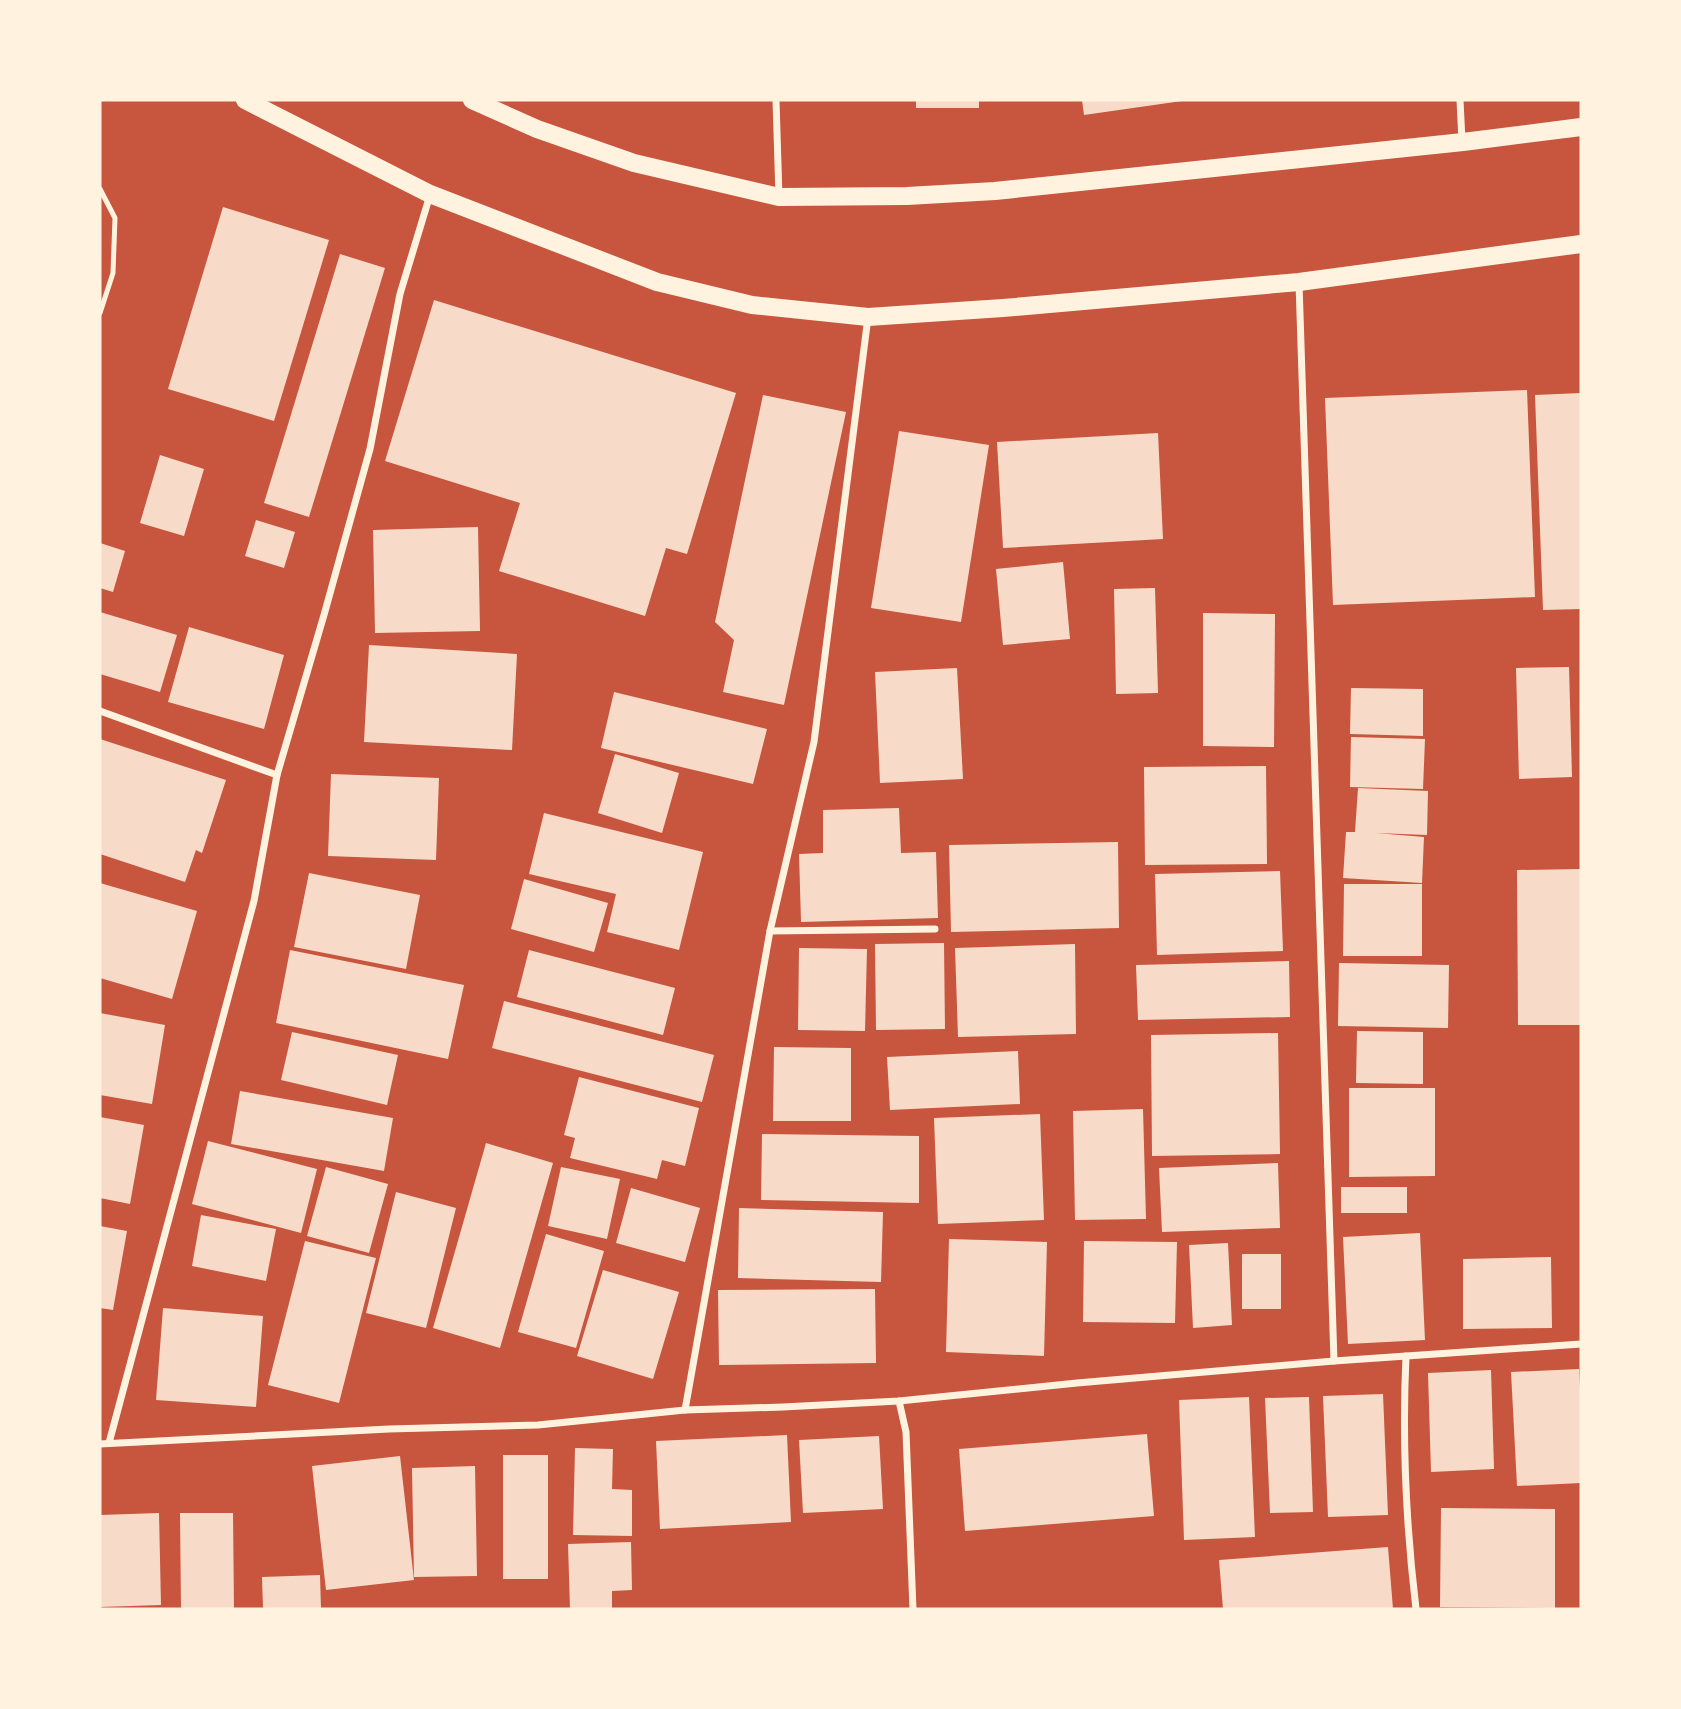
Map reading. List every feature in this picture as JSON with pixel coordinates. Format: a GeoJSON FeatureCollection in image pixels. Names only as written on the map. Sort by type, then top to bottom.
{"type":"FeatureCollection","features":[{"type":"Feature","properties":{"kind":"main road"},"geometry":{"type":"LineString","coordinates":[[246,100],[430,194],[657,282],[752,305],[868,317],[1017,307],[1298,282],[1581,244]]}},
{"type":"Feature","properties":{"kind":"main road"},"geometry":{"type":"LineString","coordinates":[[472,100],[537,129],[634,163],[779,197],[907,196],[995,191],[1581,127]]}},
{"type":"Feature","properties":{"kind":"street"},"geometry":{"type":"LineString","coordinates":[[776,100],[779,197]]}},
{"type":"Feature","properties":{"kind":"street"},"geometry":{"type":"LineString","coordinates":[[1460,100],[1462,142]]}},
{"type":"Feature","properties":{"kind":"street"},"geometry":{"type":"LineString","coordinates":[[109,1443],[254,901],[277,775],[370,449],[400,294],[430,194]]}},
{"type":"Feature","properties":{"kind":"street"},"geometry":{"type":"LineString","coordinates":[[1298,282],[1334,1360]]}},
{"type":"Feature","properties":{"kind":"street"},"geometry":{"type":"LineString","coordinates":[[685,1410],[770,931],[814,742],[868,317]]}},
{"type":"Feature","properties":{"kind":"street"},"geometry":{"type":"LineString","coordinates":[[100,711],[277,775]]}},
{"type":"Feature","properties":{"kind":"street"},"geometry":{"type":"LineString","coordinates":[[770,931],[935,929]]}},
{"type":"Feature","properties":{"kind":"street"},"geometry":{"type":"LineString","coordinates":[[100,1444],[389,1429],[538,1425],[685,1410],[900,1401],[1334,1360],[1581,1344]]}},
{"type":"Feature","properties":{"kind":"street"},"geometry":{"type":"LineString","coordinates":[[1406,1356],[1404,1460],[1416,1609]]}},
{"type":"Feature","properties":{"kind":"street"},"geometry":{"type":"LineString","coordinates":[[900,1401],[906,1432],[913,1609]]}},
{"type":"Feature","properties":{"kind":"lane"},"geometry":{"type":"LineString","coordinates":[[100,189],[115,218],[113,273],[100,313]]}},
{"type":"Feature","properties":{"kind":"building"},"geometry":{"type":"Polygon","coordinates":[[[916,100],[979,100],[979,108],[916,108],[916,100]]]}},
{"type":"Feature","properties":{"kind":"building"},"geometry":{"type":"Polygon","coordinates":[[[1082,100],[1182,100],[1182,101],[1084,115],[1082,100]]]}},
{"type":"Feature","properties":{"kind":"building"},"geometry":{"type":"Polygon","coordinates":[[[223,207],[329,240],[274,421],[168,389],[223,207]]]}},
{"type":"Feature","properties":{"kind":"building"},"geometry":{"type":"Polygon","coordinates":[[[340,254],[385,268],[309,517],[264,503],[340,254]]]}},
{"type":"Feature","properties":{"kind":"building"},"geometry":{"type":"Polygon","coordinates":[[[434,300],[736,393],[687,554],[666,548],[645,616],[499,571],[520,503],[385,461],[434,300]]]}},
{"type":"Feature","properties":{"kind":"building"},"geometry":{"type":"Polygon","coordinates":[[[1527,390],[1535,597],[1333,605],[1325,398],[1527,390]]]}},
{"type":"Feature","properties":{"kind":"building"},"geometry":{"type":"Polygon","coordinates":[[[1581,393],[1581,609],[1543,610],[1535,395],[1581,393]]]}},
{"type":"Feature","properties":{"kind":"building"},"geometry":{"type":"Polygon","coordinates":[[[763,395],[846,412],[784,705],[723,692],[734,640],[715,622],[763,395]]]}},
{"type":"Feature","properties":{"kind":"building"},"geometry":{"type":"Polygon","coordinates":[[[899,431],[989,445],[961,622],[871,608],[899,431]]]}},
{"type":"Feature","properties":{"kind":"building"},"geometry":{"type":"Polygon","coordinates":[[[1158,433],[1163,539],[1003,548],[997,442],[1158,433]]]}},
{"type":"Feature","properties":{"kind":"building"},"geometry":{"type":"Polygon","coordinates":[[[160,455],[204,469],[184,536],[140,523],[160,455]]]}},
{"type":"Feature","properties":{"kind":"building"},"geometry":{"type":"Polygon","coordinates":[[[256,520],[295,532],[284,568],[245,556],[256,520]]]}},
{"type":"Feature","properties":{"kind":"building"},"geometry":{"type":"Polygon","coordinates":[[[478,527],[480,631],[375,633],[373,530],[478,527]]]}},
{"type":"Feature","properties":{"kind":"building"},"geometry":{"type":"Polygon","coordinates":[[[100,543],[125,551],[113,592],[100,588],[100,543]]]}},
{"type":"Feature","properties":{"kind":"building"},"geometry":{"type":"Polygon","coordinates":[[[1063,562],[1070,639],[1003,645],[996,569],[1063,562]]]}},
{"type":"Feature","properties":{"kind":"building"},"geometry":{"type":"Polygon","coordinates":[[[1155,588],[1158,693],[1116,694],[1114,589],[1155,588]]]}},
{"type":"Feature","properties":{"kind":"building"},"geometry":{"type":"Polygon","coordinates":[[[100,612],[177,635],[160,692],[100,674],[100,612]]]}},
{"type":"Feature","properties":{"kind":"building"},"geometry":{"type":"Polygon","coordinates":[[[1203,613],[1275,614],[1274,747],[1203,746],[1203,613]]]}},
{"type":"Feature","properties":{"kind":"building"},"geometry":{"type":"Polygon","coordinates":[[[189,627],[284,655],[264,729],[168,702],[189,627]]]}},
{"type":"Feature","properties":{"kind":"building"},"geometry":{"type":"Polygon","coordinates":[[[369,645],[517,654],[512,750],[364,742],[369,645]]]}},
{"type":"Feature","properties":{"kind":"building"},"geometry":{"type":"Polygon","coordinates":[[[1569,667],[1572,777],[1519,779],[1516,668],[1569,667]]]}},
{"type":"Feature","properties":{"kind":"building"},"geometry":{"type":"Polygon","coordinates":[[[957,668],[963,779],[880,783],[875,672],[957,668]]]}},
{"type":"Feature","properties":{"kind":"building"},"geometry":{"type":"Polygon","coordinates":[[[1351,688],[1423,689],[1423,736],[1350,734],[1351,688]]]}},
{"type":"Feature","properties":{"kind":"building"},"geometry":{"type":"Polygon","coordinates":[[[614,692],[767,729],[753,784],[601,748],[614,692]]]}},
{"type":"Feature","properties":{"kind":"building"},"geometry":{"type":"Polygon","coordinates":[[[1351,737],[1425,739],[1423,789],[1350,787],[1351,737]]]}},
{"type":"Feature","properties":{"kind":"building"},"geometry":{"type":"Polygon","coordinates":[[[100,739],[226,780],[202,853],[196,850],[185,882],[100,854],[100,739]]]}},
{"type":"Feature","properties":{"kind":"building"},"geometry":{"type":"Polygon","coordinates":[[[615,754],[679,773],[662,833],[598,813],[615,754]]]}},
{"type":"Feature","properties":{"kind":"building"},"geometry":{"type":"Polygon","coordinates":[[[1266,766],[1267,864],[1145,865],[1144,767],[1266,766]]]}},
{"type":"Feature","properties":{"kind":"building"},"geometry":{"type":"Polygon","coordinates":[[[331,774],[439,778],[436,860],[328,856],[331,774]]]}},
{"type":"Feature","properties":{"kind":"building"},"geometry":{"type":"Polygon","coordinates":[[[1358,788],[1428,791],[1427,835],[1376,833],[1424,837],[1422,883],[1343,878],[1346,832],[1355,832],[1358,788]]]}},
{"type":"Feature","properties":{"kind":"building"},"geometry":{"type":"Polygon","coordinates":[[[899,808],[901,853],[936,852],[938,918],[801,922],[799,854],[823,853],[823,810],[899,808]]]}},
{"type":"Feature","properties":{"kind":"building"},"geometry":{"type":"Polygon","coordinates":[[[544,813],[703,852],[679,950],[607,932],[616,894],[529,874],[544,813]]]}},
{"type":"Feature","properties":{"kind":"building"},"geometry":{"type":"Polygon","coordinates":[[[1118,842],[1119,928],[951,932],[949,845],[1118,842]]]}},
{"type":"Feature","properties":{"kind":"building"},"geometry":{"type":"Polygon","coordinates":[[[1581,869],[1581,1025],[1518,1025],[1517,870],[1581,869]]]}},
{"type":"Feature","properties":{"kind":"building"},"geometry":{"type":"Polygon","coordinates":[[[1280,871],[1283,951],[1157,955],[1155,874],[1280,871]]]}},
{"type":"Feature","properties":{"kind":"building"},"geometry":{"type":"Polygon","coordinates":[[[309,873],[420,895],[406,969],[294,947],[309,873]]]}},
{"type":"Feature","properties":{"kind":"building"},"geometry":{"type":"Polygon","coordinates":[[[524,879],[608,903],[594,952],[511,929],[524,879]]]}},
{"type":"Feature","properties":{"kind":"building"},"geometry":{"type":"Polygon","coordinates":[[[100,883],[197,911],[172,999],[100,978],[100,883]]]}},
{"type":"Feature","properties":{"kind":"building"},"geometry":{"type":"Polygon","coordinates":[[[1344,884],[1422,884],[1422,956],[1343,956],[1344,884]]]}},
{"type":"Feature","properties":{"kind":"building"},"geometry":{"type":"Polygon","coordinates":[[[944,943],[945,1029],[876,1030],[875,944],[944,943]]]}},
{"type":"Feature","properties":{"kind":"building"},"geometry":{"type":"Polygon","coordinates":[[[1075,944],[1076,1034],[958,1037],[955,948],[1075,944]]]}},
{"type":"Feature","properties":{"kind":"building"},"geometry":{"type":"Polygon","coordinates":[[[799,948],[867,949],[865,1031],[798,1030],[799,948]]]}},
{"type":"Feature","properties":{"kind":"building"},"geometry":{"type":"Polygon","coordinates":[[[290,950],[464,985],[448,1059],[276,1023],[290,950]]]}},
{"type":"Feature","properties":{"kind":"building"},"geometry":{"type":"Polygon","coordinates":[[[529,950],[675,988],[663,1035],[517,997],[529,950]]]}},
{"type":"Feature","properties":{"kind":"building"},"geometry":{"type":"Polygon","coordinates":[[[1289,961],[1290,1017],[1138,1020],[1136,965],[1289,961]]]}},
{"type":"Feature","properties":{"kind":"building"},"geometry":{"type":"Polygon","coordinates":[[[1339,963],[1449,965],[1448,1028],[1338,1026],[1339,963]]]}},
{"type":"Feature","properties":{"kind":"building"},"geometry":{"type":"Polygon","coordinates":[[[504,1001],[714,1055],[702,1102],[492,1048],[504,1001]]]}},
{"type":"Feature","properties":{"kind":"building"},"geometry":{"type":"Polygon","coordinates":[[[100,1013],[165,1025],[152,1104],[100,1095],[100,1013]]]}},
{"type":"Feature","properties":{"kind":"building"},"geometry":{"type":"Polygon","coordinates":[[[1357,1031],[1423,1032],[1423,1084],[1356,1083],[1357,1031]]]}},
{"type":"Feature","properties":{"kind":"building"},"geometry":{"type":"Polygon","coordinates":[[[292,1032],[398,1055],[387,1105],[281,1080],[292,1032]]]}},
{"type":"Feature","properties":{"kind":"building"},"geometry":{"type":"Polygon","coordinates":[[[1278,1033],[1280,1154],[1152,1156],[1151,1035],[1278,1033]]]}},
{"type":"Feature","properties":{"kind":"building"},"geometry":{"type":"Polygon","coordinates":[[[774,1047],[851,1048],[851,1121],[773,1121],[774,1047]]]}},
{"type":"Feature","properties":{"kind":"building"},"geometry":{"type":"Polygon","coordinates":[[[1018,1051],[1020,1104],[890,1110],[887,1057],[1018,1051]]]}},
{"type":"Feature","properties":{"kind":"building"},"geometry":{"type":"Polygon","coordinates":[[[579,1077],[699,1108],[685,1166],[662,1160],[657,1179],[570,1158],[575,1138],[564,1135],[579,1077]]]}},
{"type":"Feature","properties":{"kind":"building"},"geometry":{"type":"Polygon","coordinates":[[[1349,1088],[1435,1088],[1435,1176],[1349,1177],[1349,1088]]]}},
{"type":"Feature","properties":{"kind":"building"},"geometry":{"type":"Polygon","coordinates":[[[240,1091],[393,1118],[384,1171],[231,1144],[240,1091]]]}},
{"type":"Feature","properties":{"kind":"building"},"geometry":{"type":"Polygon","coordinates":[[[1143,1109],[1146,1219],[1075,1220],[1073,1111],[1143,1109]]]}},
{"type":"Feature","properties":{"kind":"building"},"geometry":{"type":"Polygon","coordinates":[[[1040,1114],[1044,1220],[938,1224],[934,1118],[1040,1114]]]}},
{"type":"Feature","properties":{"kind":"building"},"geometry":{"type":"Polygon","coordinates":[[[100,1117],[144,1125],[130,1204],[100,1198],[100,1117]]]}},
{"type":"Feature","properties":{"kind":"building"},"geometry":{"type":"Polygon","coordinates":[[[762,1134],[919,1136],[919,1203],[761,1200],[762,1134]]]}},
{"type":"Feature","properties":{"kind":"building"},"geometry":{"type":"Polygon","coordinates":[[[208,1141],[317,1169],[301,1233],[192,1204],[208,1141]]]}},
{"type":"Feature","properties":{"kind":"building"},"geometry":{"type":"Polygon","coordinates":[[[486,1143],[553,1163],[500,1348],[433,1328],[486,1143]]]}},
{"type":"Feature","properties":{"kind":"building"},"geometry":{"type":"Polygon","coordinates":[[[1278,1163],[1280,1228],[1162,1232],[1159,1168],[1278,1163]]]}},
{"type":"Feature","properties":{"kind":"building"},"geometry":{"type":"Polygon","coordinates":[[[326,1167],[388,1184],[369,1253],[307,1236],[326,1167]]]}},
{"type":"Feature","properties":{"kind":"building"},"geometry":{"type":"Polygon","coordinates":[[[561,1167],[620,1179],[607,1239],[548,1226],[561,1167]]]}},
{"type":"Feature","properties":{"kind":"building"},"geometry":{"type":"Polygon","coordinates":[[[1341,1187],[1407,1187],[1407,1213],[1341,1213],[1341,1187]]]}},
{"type":"Feature","properties":{"kind":"building"},"geometry":{"type":"Polygon","coordinates":[[[631,1188],[700,1208],[685,1262],[616,1243],[631,1188]]]}},
{"type":"Feature","properties":{"kind":"building"},"geometry":{"type":"Polygon","coordinates":[[[396,1192],[456,1208],[426,1328],[366,1313],[396,1192]]]}},
{"type":"Feature","properties":{"kind":"building"},"geometry":{"type":"Polygon","coordinates":[[[739,1208],[883,1212],[881,1282],[738,1278],[739,1208]]]}},
{"type":"Feature","properties":{"kind":"building"},"geometry":{"type":"Polygon","coordinates":[[[201,1215],[276,1229],[266,1281],[192,1266],[201,1215]]]}},
{"type":"Feature","properties":{"kind":"building"},"geometry":{"type":"Polygon","coordinates":[[[100,1226],[127,1231],[113,1310],[100,1308],[100,1226]]]}},
{"type":"Feature","properties":{"kind":"building"},"geometry":{"type":"Polygon","coordinates":[[[1420,1233],[1425,1340],[1348,1344],[1343,1237],[1420,1233]]]}},
{"type":"Feature","properties":{"kind":"building"},"geometry":{"type":"Polygon","coordinates":[[[546,1234],[604,1251],[576,1348],[518,1332],[546,1234]]]}},
{"type":"Feature","properties":{"kind":"building"},"geometry":{"type":"Polygon","coordinates":[[[949,1239],[1047,1242],[1044,1356],[946,1352],[949,1239]]]}},
{"type":"Feature","properties":{"kind":"building"},"geometry":{"type":"Polygon","coordinates":[[[305,1241],[376,1258],[339,1403],[268,1385],[305,1241]]]}},
{"type":"Feature","properties":{"kind":"building"},"geometry":{"type":"Polygon","coordinates":[[[1084,1241],[1177,1242],[1175,1323],[1083,1322],[1084,1241]]]}},
{"type":"Feature","properties":{"kind":"building"},"geometry":{"type":"Polygon","coordinates":[[[1228,1243],[1232,1325],[1193,1328],[1189,1245],[1228,1243]]]}},
{"type":"Feature","properties":{"kind":"building"},"geometry":{"type":"Polygon","coordinates":[[[1242,1254],[1281,1254],[1281,1309],[1242,1309],[1242,1254]]]}},
{"type":"Feature","properties":{"kind":"building"},"geometry":{"type":"Polygon","coordinates":[[[1551,1257],[1552,1328],[1463,1329],[1463,1259],[1551,1257]]]}},
{"type":"Feature","properties":{"kind":"building"},"geometry":{"type":"Polygon","coordinates":[[[603,1270],[679,1292],[653,1379],[577,1356],[603,1270]]]}},
{"type":"Feature","properties":{"kind":"building"},"geometry":{"type":"Polygon","coordinates":[[[875,1289],[876,1363],[719,1365],[718,1290],[875,1289]]]}},
{"type":"Feature","properties":{"kind":"building"},"geometry":{"type":"Polygon","coordinates":[[[163,1308],[263,1316],[256,1407],[156,1400],[163,1308]]]}},
{"type":"Feature","properties":{"kind":"building"},"geometry":{"type":"Polygon","coordinates":[[[1579,1369],[1581,1483],[1517,1486],[1511,1372],[1579,1369]]]}},
{"type":"Feature","properties":{"kind":"building"},"geometry":{"type":"Polygon","coordinates":[[[1491,1370],[1494,1469],[1431,1472],[1428,1373],[1491,1370]]]}},
{"type":"Feature","properties":{"kind":"building"},"geometry":{"type":"Polygon","coordinates":[[[1383,1394],[1388,1515],[1328,1517],[1323,1396],[1383,1394]]]}},
{"type":"Feature","properties":{"kind":"building"},"geometry":{"type":"Polygon","coordinates":[[[1249,1397],[1255,1537],[1184,1540],[1179,1400],[1249,1397]]]}},
{"type":"Feature","properties":{"kind":"building"},"geometry":{"type":"Polygon","coordinates":[[[1309,1397],[1313,1512],[1270,1513],[1265,1398],[1309,1397]]]}},
{"type":"Feature","properties":{"kind":"building"},"geometry":{"type":"Polygon","coordinates":[[[1147,1434],[1154,1516],[965,1531],[959,1449],[1147,1434]]]}},
{"type":"Feature","properties":{"kind":"building"},"geometry":{"type":"Polygon","coordinates":[[[787,1435],[791,1522],[660,1529],[656,1441],[787,1435]]]}},
{"type":"Feature","properties":{"kind":"building"},"geometry":{"type":"Polygon","coordinates":[[[879,1436],[883,1509],[803,1513],[799,1440],[879,1436]]]}},
{"type":"Feature","properties":{"kind":"building"},"geometry":{"type":"Polygon","coordinates":[[[575,1448],[613,1449],[612,1489],[632,1490],[632,1536],[573,1535],[575,1448]]]}},
{"type":"Feature","properties":{"kind":"building"},"geometry":{"type":"Polygon","coordinates":[[[503,1455],[548,1455],[548,1579],[503,1579],[503,1455]]]}},
{"type":"Feature","properties":{"kind":"building"},"geometry":{"type":"Polygon","coordinates":[[[400,1456],[414,1580],[326,1590],[312,1466],[400,1456]]]}},
{"type":"Feature","properties":{"kind":"building"},"geometry":{"type":"Polygon","coordinates":[[[475,1466],[477,1576],[414,1577],[412,1468],[475,1466]]]}},
{"type":"Feature","properties":{"kind":"building"},"geometry":{"type":"Polygon","coordinates":[[[1441,1508],[1555,1509],[1555,1608],[1440,1607],[1441,1508]]]}},
{"type":"Feature","properties":{"kind":"building"},"geometry":{"type":"Polygon","coordinates":[[[159,1513],[161,1605],[100,1607],[100,1515],[159,1513]]]}},
{"type":"Feature","properties":{"kind":"building"},"geometry":{"type":"Polygon","coordinates":[[[180,1513],[233,1513],[234,1609],[181,1609],[180,1513]]]}},
{"type":"Feature","properties":{"kind":"building"},"geometry":{"type":"Polygon","coordinates":[[[631,1542],[632,1590],[612,1591],[612,1609],[570,1609],[568,1544],[631,1542]]]}},
{"type":"Feature","properties":{"kind":"building"},"geometry":{"type":"Polygon","coordinates":[[[1388,1547],[1393,1609],[1223,1609],[1219,1560],[1388,1547]]]}},
{"type":"Feature","properties":{"kind":"building"},"geometry":{"type":"Polygon","coordinates":[[[320,1575],[321,1609],[263,1609],[262,1577],[320,1575]]]}}]}
